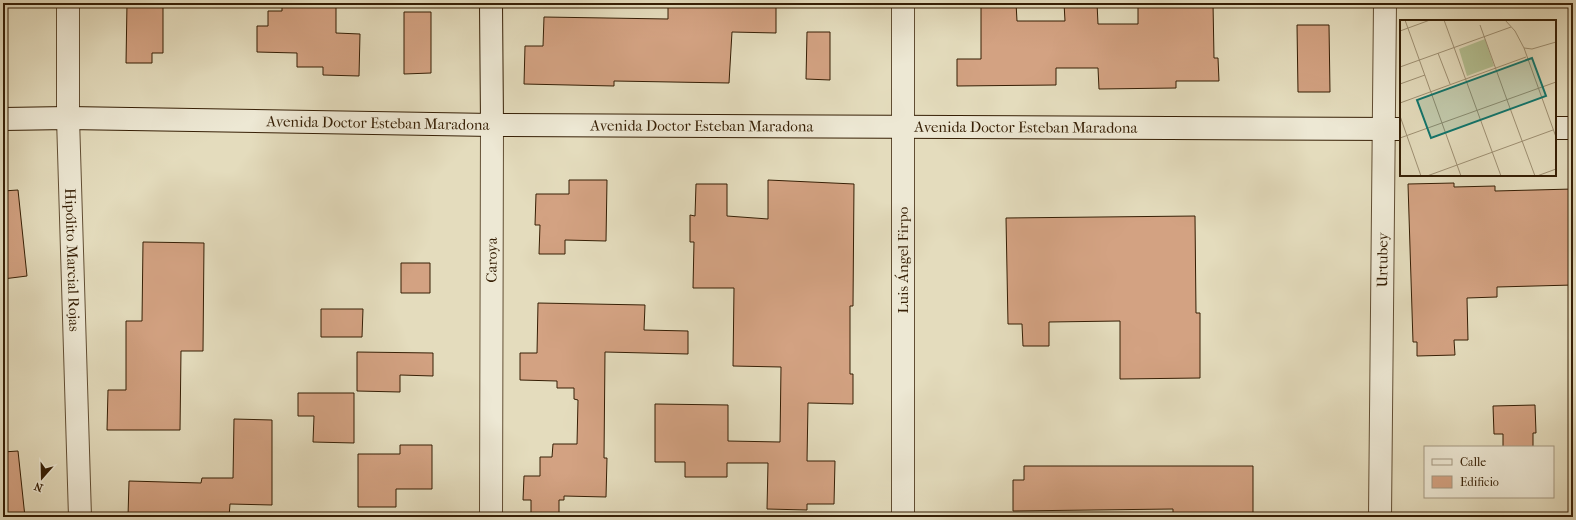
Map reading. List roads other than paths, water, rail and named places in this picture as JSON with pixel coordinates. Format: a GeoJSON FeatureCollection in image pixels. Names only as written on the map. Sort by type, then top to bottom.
{"type":"FeatureCollection","features":[{"type":"Feature","properties":{"kind":"street","name":"Hipólito Marcial Rojas"},"geometry":{"type":"LineString","coordinates":[[68,3],[68,118],[80,517]]}},
{"type":"Feature","properties":{"kind":"street","name":"Caroya"},"geometry":{"type":"LineString","coordinates":[[491,3],[491,517]]}},
{"type":"Feature","properties":{"kind":"street","name":"Luis Ángel Firpo"},"geometry":{"type":"LineString","coordinates":[[903,3],[903,517]]}},
{"type":"Feature","properties":{"kind":"street","name":"Urtubey"},"geometry":{"type":"LineString","coordinates":[[1380,517],[1393,129],[1385,3]]}},
{"type":"Feature","properties":{"kind":"street","name":"Avenida Doctor Esteban Maradona"},"geometry":{"type":"LineString","coordinates":[[3,119],[68,118],[492,126],[1393,129]]}},
{"type":"Feature","properties":{"kind":"street"},"geometry":{"type":"LineString","coordinates":[[1556,128],[1573,128]]}}]}
